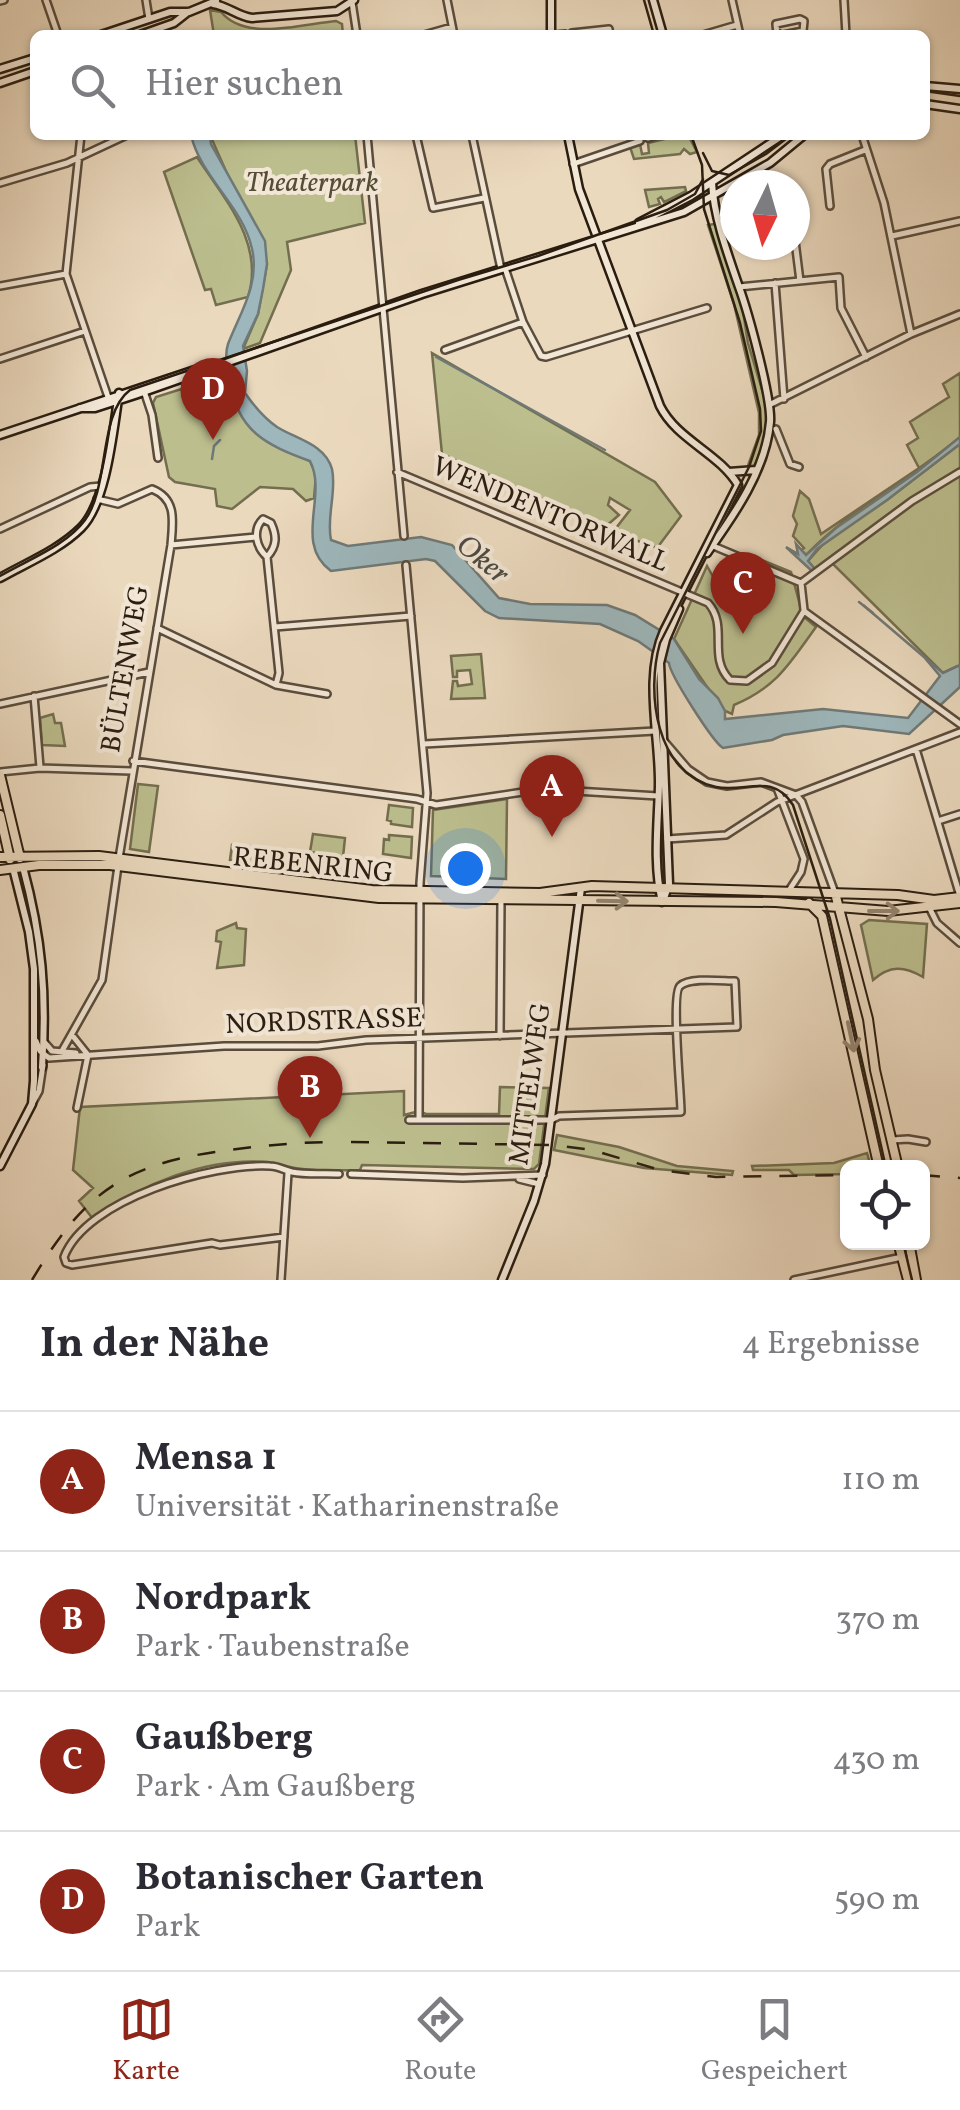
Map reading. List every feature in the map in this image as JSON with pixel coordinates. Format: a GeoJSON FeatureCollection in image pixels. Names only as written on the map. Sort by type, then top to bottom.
{"type":"FeatureCollection","features":[{"type":"Feature","properties":{"kind":"main road"},"geometry":{"type":"LineString","coordinates":[[550,0],[553,30]]}},
{"type":"Feature","properties":{"kind":"main road"},"geometry":{"type":"LineString","coordinates":[[652,0],[661,30]]}},
{"type":"Feature","properties":{"kind":"main road"},"geometry":{"type":"LineString","coordinates":[[158,30],[215,2],[228,3],[238,14],[252,18],[350,6]]}},
{"type":"Feature","properties":{"kind":"main road"},"geometry":{"type":"LineString","coordinates":[[117,30],[170,12],[189,12]]}},
{"type":"Feature","properties":{"kind":"main road"},"geometry":{"type":"LineString","coordinates":[[149,19],[151,30]]}},
{"type":"Feature","properties":{"kind":"main road"},"geometry":{"type":"LineString","coordinates":[[0,70],[30,60]]}},
{"type":"Feature","properties":{"kind":"main road"},"geometry":{"type":"LineString","coordinates":[[0,83],[30,73]]}},
{"type":"Feature","properties":{"kind":"main road"},"geometry":{"type":"LineString","coordinates":[[930,86],[960,89]]}},
{"type":"Feature","properties":{"kind":"main road"},"geometry":{"type":"LineString","coordinates":[[930,105],[958,108]]}},
{"type":"Feature","properties":{"kind":"main road"},"geometry":{"type":"LineString","coordinates":[[569,140],[579,189],[665,416],[728,471],[737,488],[658,656],[667,838],[662,902]]}},
{"type":"Feature","properties":{"kind":"main road"},"geometry":{"type":"LineString","coordinates":[[638,224],[712,183],[776,140]]}},
{"type":"Feature","properties":{"kind":"main road"},"geometry":{"type":"LineString","coordinates":[[1,433],[638,224],[667,218],[713,198],[770,163],[798,140]]}},
{"type":"Feature","properties":{"kind":"main road"},"geometry":{"type":"LineString","coordinates":[[711,542],[757,470],[768,435],[769,406],[712,183]]}},
{"type":"Feature","properties":{"kind":"main road"},"geometry":{"type":"LineString","coordinates":[[0,578],[72,536],[88,519],[100,486],[114,399]]}},
{"type":"Feature","properties":{"kind":"main road"},"geometry":{"type":"LineString","coordinates":[[728,471],[757,470]]}},
{"type":"Feature","properties":{"kind":"main road"},"geometry":{"type":"LineString","coordinates":[[660,734],[658,796],[664,889]]}},
{"type":"Feature","properties":{"kind":"main road"},"geometry":{"type":"LineString","coordinates":[[0,773],[44,968],[32,1104],[1,1163]]}},
{"type":"Feature","properties":{"kind":"main road"},"geometry":{"type":"LineString","coordinates":[[0,815],[5,857],[12,868],[33,953],[40,1039],[45,1054],[38,1068]]}},
{"type":"Feature","properties":{"kind":"main road","name":"REBENRING"},"geometry":{"type":"LineString","coordinates":[[5,857],[119,862],[350,895],[664,889],[788,892],[821,899],[840,908],[888,912],[928,904]]}},
{"type":"Feature","properties":{"kind":"main road","name":"REBENRING"},"geometry":{"type":"LineString","coordinates":[[0,870],[119,862]]}},
{"type":"Feature","properties":{"kind":"main road","name":"MITTELWEG"},"geometry":{"type":"LineString","coordinates":[[503,1278],[542,1175],[581,888]]}},
{"type":"Feature","properties":{"kind":"main road"},"geometry":{"type":"LineString","coordinates":[[877,1160],[822,916],[821,899],[839,894],[896,1160]]}},
{"type":"Feature","properties":{"kind":"main road","name":"REBENRING"},"geometry":{"type":"LineString","coordinates":[[421,895],[501,900],[809,903],[839,894],[908,895],[928,904]]}},
{"type":"Feature","properties":{"kind":"main road"},"geometry":{"type":"LineString","coordinates":[[928,904],[960,899]]}},
{"type":"Feature","properties":{"kind":"main road"},"geometry":{"type":"LineString","coordinates":[[809,903],[822,916]]}},
{"type":"Feature","properties":{"kind":"main road"},"geometry":{"type":"LineString","coordinates":[[842,999],[857,998],[865,1007]]}},
{"type":"Feature","properties":{"kind":"main road"},"geometry":{"type":"LineString","coordinates":[[873,1144],[892,1140]]}},
{"type":"Feature","properties":{"kind":"main road"},"geometry":{"type":"LineString","coordinates":[[900,1250],[908,1280]]}},
{"type":"Feature","properties":{"kind":"main road"},"geometry":{"type":"LineString","coordinates":[[910,1250],[916,1280]]}},
{"type":"Feature","properties":{"kind":"street"},"geometry":{"type":"LineString","coordinates":[[46,0],[56,30]]}},
{"type":"Feature","properties":{"kind":"street"},"geometry":{"type":"LineString","coordinates":[[146,0],[149,19]]}},
{"type":"Feature","properties":{"kind":"street"},"geometry":{"type":"LineString","coordinates":[[446,0],[453,30]]}},
{"type":"Feature","properties":{"kind":"street"},"geometry":{"type":"LineString","coordinates":[[732,0],[739,30]]}},
{"type":"Feature","properties":{"kind":"street"},"geometry":{"type":"LineString","coordinates":[[844,0],[846,30]]}},
{"type":"Feature","properties":{"kind":"street"},"geometry":{"type":"LineString","coordinates":[[778,30],[776,24],[800,19],[804,30]]}},
{"type":"Feature","properties":{"kind":"street"},"geometry":{"type":"LineString","coordinates":[[715,30],[737,21]]}},
{"type":"Feature","properties":{"kind":"street"},"geometry":{"type":"LineString","coordinates":[[80,140],[66,274],[114,399]]}},
{"type":"Feature","properties":{"kind":"street"},"geometry":{"type":"LineString","coordinates":[[0,183],[78,158],[116,140]]}},
{"type":"Feature","properties":{"kind":"street"},"geometry":{"type":"LineString","coordinates":[[366,140],[404,536]]}},
{"type":"Feature","properties":{"kind":"street"},"geometry":{"type":"LineString","coordinates":[[417,140],[434,208],[484,198]]}},
{"type":"Feature","properties":{"kind":"street"},"geometry":{"type":"LineString","coordinates":[[475,140],[484,198],[503,269],[522,322],[541,356],[707,308]]}},
{"type":"Feature","properties":{"kind":"street"},"geometry":{"type":"LineString","coordinates":[[627,146],[630,140]]}},
{"type":"Feature","properties":{"kind":"street"},"geometry":{"type":"LineString","coordinates":[[573,164],[644,140]]}},
{"type":"Feature","properties":{"kind":"street"},"geometry":{"type":"LineString","coordinates":[[863,140],[892,236],[911,334]]}},
{"type":"Feature","properties":{"kind":"street"},"geometry":{"type":"LineString","coordinates":[[830,206],[826,170],[830,164],[866,149]]}},
{"type":"Feature","properties":{"kind":"street"},"geometry":{"type":"LineString","coordinates":[[892,236],[960,221]]}},
{"type":"Feature","properties":{"kind":"street"},"geometry":{"type":"LineString","coordinates":[[797,260],[800,280]]}},
{"type":"Feature","properties":{"kind":"street"},"geometry":{"type":"LineString","coordinates":[[0,286],[66,274]]}},
{"type":"Feature","properties":{"kind":"street"},"geometry":{"type":"LineString","coordinates":[[739,287],[839,277],[841,308],[866,357]]}},
{"type":"Feature","properties":{"kind":"street"},"geometry":{"type":"LineString","coordinates":[[775,283],[784,399]]}},
{"type":"Feature","properties":{"kind":"street"},"geometry":{"type":"LineString","coordinates":[[769,406],[911,334],[960,314]]}},
{"type":"Feature","properties":{"kind":"street"},"geometry":{"type":"LineString","coordinates":[[445,350],[522,322]]}},
{"type":"Feature","properties":{"kind":"street"},"geometry":{"type":"LineString","coordinates":[[0,359],[85,331]]}},
{"type":"Feature","properties":{"kind":"street"},"geometry":{"type":"LineString","coordinates":[[143,389],[158,458]]}},
{"type":"Feature","properties":{"kind":"street"},"geometry":{"type":"LineString","coordinates":[[776,429],[790,464],[799,468]]}},
{"type":"Feature","properties":{"kind":"street","name":"WENDENTORWALL"},"geometry":{"type":"LineString","coordinates":[[397,472],[685,593]]}},
{"type":"Feature","properties":{"kind":"street"},"geometry":{"type":"LineString","coordinates":[[801,583],[912,500],[960,472]]}},
{"type":"Feature","properties":{"kind":"street"},"geometry":{"type":"LineString","coordinates":[[0,529],[90,486],[100,486]]}},
{"type":"Feature","properties":{"kind":"street","name":"BÜLTENWEG"},"geometry":{"type":"LineString","coordinates":[[62,1052],[103,976],[131,771],[170,544],[171,504],[160,492],[148,489],[115,505],[97,499]]}},
{"type":"Feature","properties":{"kind":"street"},"geometry":{"type":"LineString","coordinates":[[268,557],[259,548],[256,537],[260,522],[269,521],[276,542],[268,557],[279,673],[276,684]]}},
{"type":"Feature","properties":{"kind":"street"},"geometry":{"type":"LineString","coordinates":[[170,544],[256,537]]}},
{"type":"Feature","properties":{"kind":"street"},"geometry":{"type":"LineString","coordinates":[[711,542],[801,583]]}},
{"type":"Feature","properties":{"kind":"street"},"geometry":{"type":"LineString","coordinates":[[406,565],[424,744],[419,1120]]}},
{"type":"Feature","properties":{"kind":"street"},"geometry":{"type":"LineString","coordinates":[[685,593],[708,603],[718,614],[719,664],[730,680],[738,682],[757,676],[772,662],[804,610],[801,583]]}},
{"type":"Feature","properties":{"kind":"street"},"geometry":{"type":"LineString","coordinates":[[667,838],[726,834],[796,794],[916,749],[960,728],[804,610]]}},
{"type":"Feature","properties":{"kind":"street"},"geometry":{"type":"LineString","coordinates":[[275,627],[411,616]]}},
{"type":"Feature","properties":{"kind":"street"},"geometry":{"type":"LineString","coordinates":[[157,628],[276,684],[327,694]]}},
{"type":"Feature","properties":{"kind":"street"},"geometry":{"type":"LineString","coordinates":[[0,704],[149,672]]}},
{"type":"Feature","properties":{"kind":"street"},"geometry":{"type":"LineString","coordinates":[[34,696],[40,768]]}},
{"type":"Feature","properties":{"kind":"street"},"geometry":{"type":"LineString","coordinates":[[424,744],[660,734],[678,760],[707,782],[727,786],[761,782],[796,794],[839,894]]}},
{"type":"Feature","properties":{"kind":"street"},"geometry":{"type":"LineString","coordinates":[[916,749],[960,899]]}},
{"type":"Feature","properties":{"kind":"street"},"geometry":{"type":"LineString","coordinates":[[133,760],[436,805],[543,788],[658,796]]}},
{"type":"Feature","properties":{"kind":"street"},"geometry":{"type":"LineString","coordinates":[[0,773],[40,768],[131,771]]}},
{"type":"Feature","properties":{"kind":"street"},"geometry":{"type":"LineString","coordinates":[[775,786],[804,859],[801,874],[788,892]]}},
{"type":"Feature","properties":{"kind":"street"},"geometry":{"type":"LineString","coordinates":[[938,821],[960,814]]}},
{"type":"Feature","properties":{"kind":"street"},"geometry":{"type":"LineString","coordinates":[[500,1036],[501,900]]}},
{"type":"Feature","properties":{"kind":"street"},"geometry":{"type":"LineString","coordinates":[[928,904],[938,922],[960,943]]}},
{"type":"Feature","properties":{"kind":"street","name":"NORDSTRASSE"},"geometry":{"type":"LineString","coordinates":[[45,1054],[737,1027],[735,981],[688,983],[680,987],[676,994],[678,1029]]}},
{"type":"Feature","properties":{"kind":"street"},"geometry":{"type":"LineString","coordinates":[[409,1120],[551,1120],[559,1116],[681,1112],[678,1029]]}},
{"type":"Feature","properties":{"kind":"street"},"geometry":{"type":"LineString","coordinates":[[72,1035],[88,1055],[77,1108]]}},
{"type":"Feature","properties":{"kind":"street","name":"NORDSTRASSE"},"geometry":{"type":"LineString","coordinates":[[45,1054],[88,1055]]}},
{"type":"Feature","properties":{"kind":"street"},"geometry":{"type":"LineString","coordinates":[[892,1140],[926,1142]]}},
{"type":"Feature","properties":{"kind":"street"},"geometry":{"type":"LineString","coordinates":[[284,1237],[220,1246],[212,1242],[79,1264],[69,1264],[64,1258],[75,1237],[128,1201],[176,1180],[229,1168],[270,1166],[290,1172],[339,1174]]}},
{"type":"Feature","properties":{"kind":"street"},"geometry":{"type":"LineString","coordinates":[[282,1280],[290,1172]]}},
{"type":"Feature","properties":{"kind":"street"},"geometry":{"type":"LineString","coordinates":[[351,1174],[516,1178],[542,1175]]}},
{"type":"Feature","properties":{"kind":"street"},"geometry":{"type":"LineString","coordinates":[[516,1178],[539,1184]]}},
{"type":"Feature","properties":{"kind":"street"},"geometry":{"type":"LineString","coordinates":[[794,1280],[902,1258]]}},
{"type":"Feature","properties":{"kind":"street"},"geometry":{"type":"LineString","coordinates":[[503,1278],[513,1280]]}},
{"type":"Feature","properties":{"kind":"green space"},"geometry":{"type":"Polygon","coordinates":[[[210,10],[259,29],[336,21],[342,24],[343,30],[213,30],[210,10]]]}},
{"type":"Feature","properties":{"kind":"green space","name":"Theaterpark"},"geometry":{"type":"Polygon","coordinates":[[[212,140],[356,140],[365,223],[287,242],[291,270],[260,343],[243,349],[258,314],[267,264],[212,140]]]}},
{"type":"Feature","properties":{"kind":"green space"},"geometry":{"type":"Polygon","coordinates":[[[691,140],[697,152],[690,154],[684,149],[680,154],[634,159],[630,147],[640,144],[642,154],[649,153],[648,143],[691,140]]]}},
{"type":"Feature","properties":{"kind":"green space"},"geometry":{"type":"Polygon","coordinates":[[[197,157],[230,206],[247,240],[251,258],[248,297],[216,305],[211,289],[205,290],[164,172],[197,157]]]}},
{"type":"Feature","properties":{"kind":"green space"},"geometry":{"type":"Polygon","coordinates":[[[685,187],[686,191],[664,202],[661,197],[660,204],[649,207],[645,190],[685,187]]]}},
{"type":"Feature","properties":{"kind":"green space"},"geometry":{"type":"Polygon","coordinates":[[[715,224],[720,260],[727,260],[742,305],[748,343],[766,403],[763,446],[755,465],[746,471],[759,435],[759,413],[734,304],[708,225],[715,224]]]}},
{"type":"Feature","properties":{"kind":"green space"},"geometry":{"type":"Polygon","coordinates":[[[432,353],[655,482],[681,516],[657,548],[613,532],[630,510],[610,498],[608,505],[619,515],[605,527],[442,454],[432,353]]]}},
{"type":"Feature","properties":{"kind":"green space"},"geometry":{"type":"Polygon","coordinates":[[[228,370],[232,397],[276,446],[310,461],[316,475],[314,498],[306,501],[293,489],[260,487],[232,509],[217,506],[215,489],[175,482],[169,477],[153,403],[156,397],[226,375],[228,370]]]}},
{"type":"Feature","properties":{"kind":"green space"},"geometry":{"type":"Polygon","coordinates":[[[960,373],[960,437],[921,467],[842,523],[806,555],[793,536],[797,524],[793,516],[800,491],[809,499],[821,534],[919,468],[907,445],[918,438],[910,422],[949,397],[943,384],[960,373]]]}},
{"type":"Feature","properties":{"kind":"green space"},"geometry":{"type":"Polygon","coordinates":[[[960,444],[960,665],[943,673],[831,562],[815,569],[808,561],[825,542],[960,444]]]}},
{"type":"Feature","properties":{"kind":"green space"},"geometry":{"type":"Polygon","coordinates":[[[759,559],[791,572],[803,616],[816,627],[781,673],[734,705],[732,714],[723,710],[674,639],[707,566],[716,582],[749,588],[759,559]]]}},
{"type":"Feature","properties":{"kind":"green space"},"geometry":{"type":"Polygon","coordinates":[[[481,654],[485,698],[451,699],[453,681],[458,686],[472,684],[470,670],[457,671],[457,677],[453,677],[451,656],[481,654]]]}},
{"type":"Feature","properties":{"kind":"green space"},"geometry":{"type":"Polygon","coordinates":[[[53,714],[55,723],[61,723],[65,746],[42,745],[40,718],[53,714]]]}},
{"type":"Feature","properties":{"kind":"green space"},"geometry":{"type":"Polygon","coordinates":[[[138,784],[158,786],[149,852],[130,849],[138,784]]]}},
{"type":"Feature","properties":{"kind":"green space"},"geometry":{"type":"Polygon","coordinates":[[[507,799],[506,879],[431,876],[433,810],[507,799]]]}},
{"type":"Feature","properties":{"kind":"green space"},"geometry":{"type":"Polygon","coordinates":[[[389,805],[413,808],[412,827],[391,824],[387,820],[389,805]]]}},
{"type":"Feature","properties":{"kind":"green space"},"geometry":{"type":"Polygon","coordinates":[[[313,834],[345,838],[343,857],[310,852],[313,834]]]}},
{"type":"Feature","properties":{"kind":"green space"},"geometry":{"type":"Polygon","coordinates":[[[389,835],[412,837],[411,858],[383,854],[384,839],[389,840],[389,835]]]}},
{"type":"Feature","properties":{"kind":"green space"},"geometry":{"type":"Polygon","coordinates":[[[232,845],[258,848],[256,863],[230,860],[232,845]]]}},
{"type":"Feature","properties":{"kind":"green space"},"geometry":{"type":"Polygon","coordinates":[[[869,920],[927,924],[923,977],[897,969],[873,980],[861,925],[869,920]]]}},
{"type":"Feature","properties":{"kind":"green space"},"geometry":{"type":"Polygon","coordinates":[[[236,923],[237,928],[246,929],[244,965],[217,968],[221,942],[216,941],[217,931],[236,923]]]}},
{"type":"Feature","properties":{"kind":"green space"},"geometry":{"type":"Polygon","coordinates":[[[500,1087],[549,1088],[539,1164],[534,1169],[362,1165],[360,1170],[325,1170],[244,1162],[198,1169],[154,1184],[93,1219],[79,1201],[93,1188],[73,1170],[80,1107],[404,1091],[404,1115],[419,1111],[499,1114],[500,1087]]]}},
{"type":"Feature","properties":{"kind":"green space"},"geometry":{"type":"Polygon","coordinates":[[[557,1135],[619,1147],[677,1166],[733,1171],[732,1175],[644,1168],[554,1150],[557,1135]]]}},
{"type":"Feature","properties":{"kind":"green space"},"geometry":{"type":"Polygon","coordinates":[[[867,1153],[869,1160],[844,1160],[867,1153]]]}},
{"type":"Feature","properties":{"kind":"green space"},"geometry":{"type":"Polygon","coordinates":[[[840,1161],[840,1174],[794,1175],[789,1170],[753,1170],[752,1166],[840,1161]]]}},
{"type":"Feature","properties":{"kind":"water"},"geometry":{"type":"Polygon","coordinates":[[[193,140],[211,140],[265,241],[267,264],[258,314],[243,346],[245,393],[272,423],[317,448],[328,461],[333,478],[331,540],[348,546],[421,537],[452,545],[499,598],[530,604],[607,605],[635,615],[674,639],[699,679],[718,698],[725,719],[823,709],[908,718],[940,676],[924,657],[863,605],[943,673],[960,665],[960,687],[909,734],[843,726],[723,748],[693,708],[669,663],[638,641],[600,624],[499,618],[485,611],[435,561],[331,571],[314,547],[316,489],[310,461],[256,434],[239,412],[234,398],[227,349],[248,298],[254,262],[240,219],[193,140]]]}},
{"type":"Feature","properties":{"kind":"water"},"geometry":{"type":"Polygon","coordinates":[[[960,437],[960,444],[817,549],[808,561],[815,569],[813,572],[786,547],[798,554],[796,544],[806,555],[836,528],[960,437]]]}},
{"type":"Feature","properties":{"kind":"waterway"},"geometry":{"type":"LineString","coordinates":[[436,357],[605,450]]}},
{"type":"Feature","properties":{"kind":"waterway"},"geometry":{"type":"LineString","coordinates":[[212,459],[214,446],[220,440]]}},
{"type":"Feature","properties":{"kind":"waterway"},"geometry":{"type":"LineString","coordinates":[[859,602],[873,613]]}},
{"type":"Feature","properties":{"kind":"tram line"},"geometry":{"type":"LineString","coordinates":[[644,0],[653,30]]}},
{"type":"Feature","properties":{"kind":"tram line"},"geometry":{"type":"LineString","coordinates":[[930,92],[960,96]]}},
{"type":"Feature","properties":{"kind":"tram line"},"geometry":{"type":"LineString","coordinates":[[693,140],[702,165],[704,209],[740,323],[760,409],[761,431],[749,467],[660,643],[655,707],[668,749],[696,779],[716,787],[767,786],[785,795],[793,805],[830,919],[884,1160]]}},
{"type":"Feature","properties":{"kind":"tram line"},"geometry":{"type":"LineString","coordinates":[[703,153],[712,171],[729,175],[784,140]]}},
{"type":"Feature","properties":{"kind":"tram line"},"geometry":{"type":"LineString","coordinates":[[0,576],[57,545],[85,520],[98,489],[113,416],[130,390],[667,210],[695,194],[703,179]]}},
{"type":"Feature","properties":{"kind":"tram line"},"geometry":{"type":"LineString","coordinates":[[905,1250],[912,1280]]}},
{"type":"Feature","properties":{"kind":"railway"},"geometry":{"type":"LineString","coordinates":[[32,1280],[86,1207],[128,1177],[153,1166],[215,1152],[339,1142]]}},
{"type":"Feature","properties":{"kind":"railway"},"geometry":{"type":"LineString","coordinates":[[351,1142],[553,1145],[592,1150],[660,1170],[716,1177],[840,1175]]}},
{"type":"Feature","properties":{"kind":"railway"},"geometry":{"type":"LineString","coordinates":[[930,1176],[960,1178]]}},
{"type":"Feature","properties":{"kind":"place","name":"Botanischer Garten"},"geometry":{"type":"Point","coordinates":[213,440]}},
{"type":"Feature","properties":{"kind":"place","name":"Gaußberg"},"geometry":{"type":"Point","coordinates":[743,634]}},
{"type":"Feature","properties":{"kind":"place","name":"Mensa 1"},"geometry":{"type":"Point","coordinates":[552,837]}},
{"type":"Feature","properties":{"kind":"place","name":"Nordpark"},"geometry":{"type":"Point","coordinates":[310,1138]}},
{"type":"Feature","properties":{"kind":"water label","name":"Oker"},"geometry":{"type":"Point","coordinates":[482,560]}}]}
